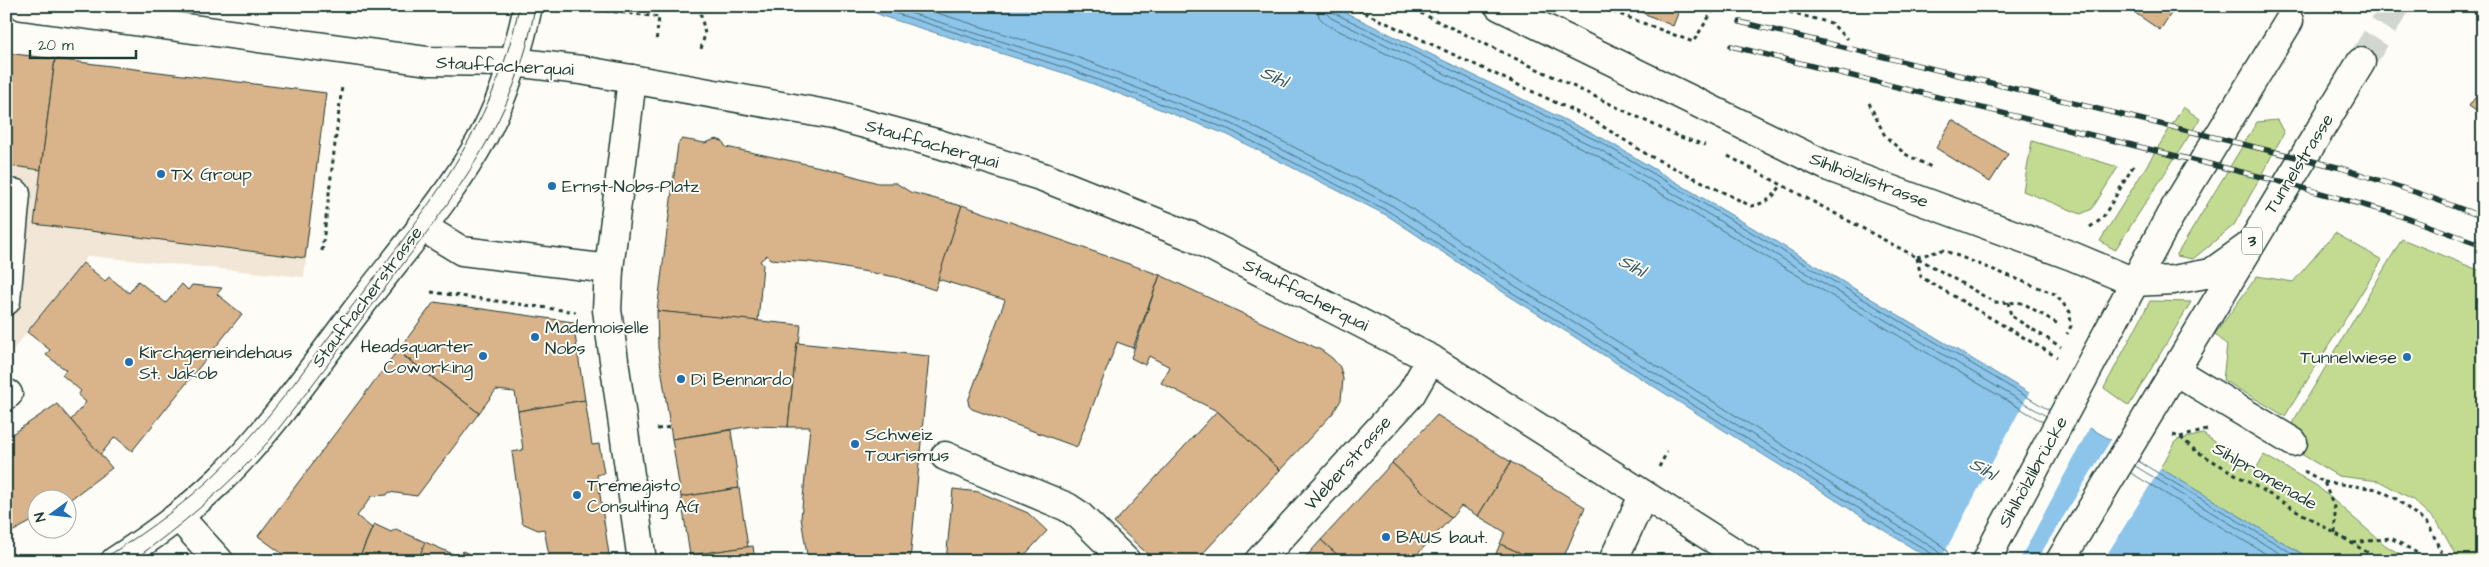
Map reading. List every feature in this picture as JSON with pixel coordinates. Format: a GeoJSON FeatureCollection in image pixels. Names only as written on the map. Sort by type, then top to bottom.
{"type":"FeatureCollection","features":[{"type":"Feature","properties":{"kind":"street","name":"Stauffacherquai"},"geometry":{"type":"LineString","coordinates":[[23,6],[428,62],[513,62],[581,70],[832,115],[938,144],[1043,177],[1193,237],[1431,359],[1643,496],[1748,561]]}},
{"type":"Feature","properties":{"kind":"street","name":"Stauffacherstrasse"},"geometry":{"type":"LineString","coordinates":[[115,561],[179,517],[219,481],[279,413],[421,226],[468,162],[485,133],[513,62],[528,6]]}},
{"type":"Feature","properties":{"kind":"street","name":"Sihlhölzlistrasse"},"geometry":{"type":"LineString","coordinates":[[1499,6],[1829,167],[2072,256],[2134,282],[2173,280],[2211,273],[2249,246]]}},
{"type":"Feature","properties":{"kind":"street"},"geometry":{"type":"LineString","coordinates":[[2134,282],[2170,216],[2289,21]]}},
{"type":"Feature","properties":{"kind":"street","name":"Tunnelstrasse"},"geometry":{"type":"LineString","coordinates":[[2155,427],[2175,371],[2361,62]]}},
{"type":"Feature","properties":{"kind":"street"},"geometry":{"type":"LineString","coordinates":[[632,79],[609,269],[607,310],[642,561]]}},
{"type":"Feature","properties":{"kind":"street"},"geometry":{"type":"LineString","coordinates":[[6,193],[16,194],[6,301]]}},
{"type":"Feature","properties":{"kind":"street"},"geometry":{"type":"LineString","coordinates":[[421,226],[462,251],[609,269]]}},
{"type":"Feature","properties":{"kind":"street","name":"Sihlhölzlibrücke"},"geometry":{"type":"LineString","coordinates":[[1987,561],[2134,282]]}},
{"type":"Feature","properties":{"kind":"street","name":"Weberstrasse"},"geometry":{"type":"LineString","coordinates":[[1259,561],[1411,394],[1431,359]]}},
{"type":"Feature","properties":{"kind":"street"},"geometry":{"type":"LineString","coordinates":[[2175,371],[2293,442]]}},
{"type":"Feature","properties":{"kind":"street","name":"3"},"geometry":{"type":"LineString","coordinates":[[2060,561],[2155,427]]}},
{"type":"Feature","properties":{"kind":"street"},"geometry":{"type":"LineString","coordinates":[[945,456],[1067,507],[1079,515],[1126,561]]}},
{"type":"Feature","properties":{"kind":"street"},"geometry":{"type":"LineString","coordinates":[[1613,561],[1643,496]]}},
{"type":"Feature","properties":{"kind":"street"},"geometry":{"type":"LineString","coordinates":[[179,517],[219,561]]}},
{"type":"Feature","properties":{"kind":"path"},"geometry":{"type":"LineString","coordinates":[[698,6],[704,34],[701,49]]}},
{"type":"Feature","properties":{"kind":"path"},"geometry":{"type":"LineString","coordinates":[[1350,6],[1591,119],[1648,155],[1751,206],[1765,203],[1776,194],[1781,185]]}},
{"type":"Feature","properties":{"kind":"path"},"geometry":{"type":"LineString","coordinates":[[1406,6],[1677,136],[1707,145]]}},
{"type":"Feature","properties":{"kind":"path"},"geometry":{"type":"LineString","coordinates":[[1598,6],[1693,42],[1716,6]]}},
{"type":"Feature","properties":{"kind":"path"},"geometry":{"type":"LineString","coordinates":[[1709,6],[1713,10]]}},
{"type":"Feature","properties":{"kind":"path"},"geometry":{"type":"LineString","coordinates":[[1766,6],[1831,23],[1848,39]]}},
{"type":"Feature","properties":{"kind":"path"},"geometry":{"type":"LineString","coordinates":[[574,12],[593,9],[659,17],[656,42]]}},
{"type":"Feature","properties":{"kind":"path"},"geometry":{"type":"LineString","coordinates":[[322,251],[342,86]]}},
{"type":"Feature","properties":{"kind":"path"},"geometry":{"type":"LineString","coordinates":[[1869,103],[1885,136],[1905,154],[1936,170]]}},
{"type":"Feature","properties":{"kind":"path"},"geometry":{"type":"LineString","coordinates":[[1723,154],[1916,257],[1994,302],[2023,303],[2058,324]]}},
{"type":"Feature","properties":{"kind":"path"},"geometry":{"type":"LineString","coordinates":[[2084,232],[2102,219],[2134,165]]}},
{"type":"Feature","properties":{"kind":"path"},"geometry":{"type":"LineString","coordinates":[[1916,257],[1942,250],[2054,294],[2070,312],[2071,326],[2066,337]]}},
{"type":"Feature","properties":{"kind":"path"},"geometry":{"type":"LineString","coordinates":[[1916,257],[1921,278],[2057,357]]}},
{"type":"Feature","properties":{"kind":"path"},"geometry":{"type":"LineString","coordinates":[[430,292],[581,312]]}},
{"type":"Feature","properties":{"kind":"path"},"geometry":{"type":"LineString","coordinates":[[2008,302],[2011,316],[2061,347]]}},
{"type":"Feature","properties":{"kind":"path"},"geometry":{"type":"LineString","coordinates":[[2054,362],[2064,342]]}},
{"type":"Feature","properties":{"kind":"path"},"geometry":{"type":"LineString","coordinates":[[657,429],[671,427]]}},
{"type":"Feature","properties":{"kind":"path","name":"Sihlpromenade"},"geometry":{"type":"LineString","coordinates":[[2155,427],[2180,437],[2196,451],[2382,561]]}},
{"type":"Feature","properties":{"kind":"path"},"geometry":{"type":"LineString","coordinates":[[2180,437],[2206,429]]}},
{"type":"Feature","properties":{"kind":"path","name":"Sihlpromenade"},"geometry":{"type":"LineString","coordinates":[[2335,533],[2335,510],[2324,482],[2377,489],[2395,498],[2429,526],[2445,561]]}},
{"type":"Feature","properties":{"kind":"path"},"geometry":{"type":"LineString","coordinates":[[2352,543],[2391,538],[2431,561]]}},
{"type":"Feature","properties":{"kind":"shaded area","name":"TX Group"},"geometry":{"type":"Polygon","coordinates":[[[6,52],[326,92],[304,277],[88,256],[12,351],[6,354],[6,52]]]}},
{"type":"Feature","properties":{"kind":"green space"},"geometry":{"type":"Polygon","coordinates":[[[2183,107],[2200,119],[2115,250],[2100,241],[2183,107]]]}},
{"type":"Feature","properties":{"kind":"green space"},"geometry":{"type":"Polygon","coordinates":[[[2277,120],[2284,133],[2234,225],[2193,259],[2176,256],[2257,122],[2277,120]]]}},
{"type":"Feature","properties":{"kind":"green space"},"geometry":{"type":"Polygon","coordinates":[[[2032,141],[2118,167],[2092,209],[2081,214],[2023,191],[2032,141]]]}},
{"type":"Feature","properties":{"kind":"green space"},"geometry":{"type":"Polygon","coordinates":[[[2335,233],[2382,260],[2285,416],[2223,380],[2227,345],[2215,334],[2257,276],[2293,282],[2335,233]]]}},
{"type":"Feature","properties":{"kind":"green space","name":"Tunnelwiese"},"geometry":{"type":"Polygon","coordinates":[[[2402,239],[2483,272],[2483,561],[2459,561],[2438,523],[2412,499],[2379,481],[2338,476],[2281,442],[2402,239]]]}},
{"type":"Feature","properties":{"kind":"green space"},"geometry":{"type":"Polygon","coordinates":[[[2150,301],[2191,302],[2129,406],[2104,388],[2150,301]]]}},
{"type":"Feature","properties":{"kind":"green space"},"geometry":{"type":"Polygon","coordinates":[[[2203,434],[2256,469],[2264,455],[2317,486],[2385,545],[2411,561],[2314,561],[2160,468],[2177,440],[2203,434]]]}},
{"type":"Feature","properties":{"kind":"water","name":"Sihl"},"geometry":{"type":"Polygon","coordinates":[[[860,6],[1332,6],[1604,139],[2314,561],[1933,561],[1506,294],[1388,216],[1228,135],[1067,74],[885,17],[860,6]]]}},
{"type":"Feature","properties":{"kind":"pier"},"geometry":{"type":"Polygon","coordinates":[[[2030,391],[2091,425],[2019,561],[1940,561],[2030,391]]]}},
{"type":"Feature","properties":{"kind":"pier"},"geometry":{"type":"Polygon","coordinates":[[[2112,438],[2162,466],[2103,561],[2036,561],[2112,438]]]}},
{"type":"Feature","properties":{"kind":"building"},"geometry":{"type":"Polygon","coordinates":[[[1627,6],[1681,6],[1673,26],[1627,6]]]}},
{"type":"Feature","properties":{"kind":"building"},"geometry":{"type":"Polygon","coordinates":[[[2125,6],[2176,6],[2160,30],[2125,6]]]}},
{"type":"Feature","properties":{"kind":"building"},"geometry":{"type":"Polygon","coordinates":[[[2465,6],[2483,6],[2483,19],[2465,6]]]}},
{"type":"Feature","properties":{"kind":"building"},"geometry":{"type":"Polygon","coordinates":[[[6,53],[55,59],[41,170],[6,165],[6,53]]]}},
{"type":"Feature","properties":{"kind":"building","name":"TX Group"},"geometry":{"type":"Polygon","coordinates":[[[55,59],[326,93],[305,258],[34,224],[55,59]]]}},
{"type":"Feature","properties":{"kind":"building"},"geometry":{"type":"Polygon","coordinates":[[[2483,87],[2483,116],[2469,106],[2483,87]]]}},
{"type":"Feature","properties":{"kind":"building"},"geometry":{"type":"Polygon","coordinates":[[[1952,120],[2008,154],[1990,182],[1936,148],[1952,120]]]}},
{"type":"Feature","properties":{"kind":"building"},"geometry":{"type":"Polygon","coordinates":[[[682,139],[705,143],[716,139],[722,141],[726,147],[825,168],[878,183],[896,183],[910,192],[962,206],[935,290],[896,277],[810,262],[770,259],[767,255],[760,261],[763,265],[758,322],[657,311],[678,144],[682,139]]]}},
{"type":"Feature","properties":{"kind":"building"},"geometry":{"type":"Polygon","coordinates":[[[962,205],[1160,275],[1133,348],[1117,342],[1077,447],[972,409],[969,406],[968,401],[1005,300],[938,279],[962,205]]]}},
{"type":"Feature","properties":{"kind":"building","name":"Kirchgemeindehaus St. Jakob"},"geometry":{"type":"Polygon","coordinates":[[[83,263],[105,281],[109,277],[129,293],[138,281],[166,303],[182,284],[188,290],[192,285],[222,288],[217,294],[242,314],[132,451],[115,437],[100,455],[71,420],[86,402],[78,395],[81,391],[62,375],[66,370],[46,355],[50,350],[27,332],[83,263]]]}},
{"type":"Feature","properties":{"kind":"building"},"geometry":{"type":"Polygon","coordinates":[[[1160,275],[1321,350],[1340,367],[1343,379],[1341,400],[1333,413],[1280,470],[1217,411],[1161,383],[1170,367],[1149,356],[1145,365],[1131,358],[1160,275]]]}},
{"type":"Feature","properties":{"kind":"building"},"geometry":{"type":"Polygon","coordinates":[[[434,302],[573,322],[585,400],[518,411],[515,392],[496,390],[479,413],[398,351],[434,302]]]}},
{"type":"Feature","properties":{"kind":"building"},"geometry":{"type":"Polygon","coordinates":[[[657,311],[801,325],[799,343],[797,343],[788,427],[752,426],[672,439],[658,348],[657,311]]]}},
{"type":"Feature","properties":{"kind":"building"},"geometry":{"type":"Polygon","coordinates":[[[797,343],[929,356],[910,561],[808,561],[801,518],[810,427],[788,427],[797,343]]]}},
{"type":"Feature","properties":{"kind":"building"},"geometry":{"type":"Polygon","coordinates":[[[397,351],[479,413],[417,496],[389,492],[387,495],[372,496],[357,516],[372,528],[358,561],[282,560],[284,555],[258,536],[397,351]]]}},
{"type":"Feature","properties":{"kind":"building"},"geometry":{"type":"Polygon","coordinates":[[[585,400],[592,445],[599,444],[604,473],[597,475],[610,561],[550,561],[544,529],[538,530],[522,523],[512,452],[523,450],[518,411],[585,400]]]}},
{"type":"Feature","properties":{"kind":"building"},"geometry":{"type":"Polygon","coordinates":[[[57,404],[112,468],[78,494],[78,490],[28,490],[28,523],[6,535],[6,438],[57,404]]]}},
{"type":"Feature","properties":{"kind":"building"},"geometry":{"type":"Polygon","coordinates":[[[1217,411],[1280,470],[1196,561],[1155,561],[1114,523],[1217,411]]]}},
{"type":"Feature","properties":{"kind":"building"},"geometry":{"type":"Polygon","coordinates":[[[1437,415],[1511,462],[1478,516],[1461,506],[1451,518],[1392,463],[1437,415]]]}},
{"type":"Feature","properties":{"kind":"building"},"geometry":{"type":"Polygon","coordinates":[[[731,430],[739,488],[681,497],[672,439],[731,430]]]}},
{"type":"Feature","properties":{"kind":"building"},"geometry":{"type":"Polygon","coordinates":[[[1511,462],[1585,507],[1562,561],[1538,561],[1500,544],[1505,532],[1478,516],[1511,462]]]}},
{"type":"Feature","properties":{"kind":"building"},"geometry":{"type":"Polygon","coordinates":[[[1392,463],[1451,518],[1411,561],[1344,561],[1321,540],[1392,463]]]}},
{"type":"Feature","properties":{"kind":"building"},"geometry":{"type":"Polygon","coordinates":[[[739,488],[748,547],[690,555],[681,497],[739,488]]]}},
{"type":"Feature","properties":{"kind":"building"},"geometry":{"type":"Polygon","coordinates":[[[953,489],[979,492],[1028,513],[1047,531],[1019,561],[946,561],[953,489]]]}},
{"type":"Feature","properties":{"kind":"building"},"geometry":{"type":"Polygon","coordinates":[[[374,524],[391,532],[396,529],[425,542],[418,561],[358,561],[374,524]]]}},
{"type":"Feature","properties":{"kind":"building"},"geometry":{"type":"Polygon","coordinates":[[[1321,540],[1344,561],[1302,561],[1321,540]]]}},
{"type":"Feature","properties":{"kind":"building"},"geometry":{"type":"Polygon","coordinates":[[[425,542],[460,557],[463,551],[475,557],[473,561],[418,561],[425,542]]]}},
{"type":"Feature","properties":{"kind":"building"},"geometry":{"type":"Polygon","coordinates":[[[1500,544],[1538,561],[1493,561],[1500,544]]]}},
{"type":"Feature","properties":{"kind":"building"},"geometry":{"type":"Polygon","coordinates":[[[753,546],[755,561],[690,561],[690,555],[753,546]]]}},
{"type":"Feature","properties":{"kind":"building"},"geometry":{"type":"Polygon","coordinates":[[[1661,554],[1672,561],[1653,561],[1656,555],[1661,554]]]}},
{"type":"Feature","properties":{"kind":"tunnel"},"geometry":{"type":"LineString","coordinates":[[2361,62],[2396,6]]}},
{"type":"Feature","properties":{"kind":"tram line"},"geometry":{"type":"LineString","coordinates":[[100,561],[169,514],[226,464],[277,405],[396,249],[449,174],[472,135],[492,94],[508,51],[519,6]]}},
{"type":"Feature","properties":{"kind":"tram line"},"geometry":{"type":"LineString","coordinates":[[132,561],[169,534],[203,505],[269,441],[436,219],[480,154],[498,120],[514,84],[527,46],[535,6]]}},
{"type":"Feature","properties":{"kind":"railway"},"geometry":{"type":"LineString","coordinates":[[1740,22],[2341,168],[2421,194],[2483,217]]}},
{"type":"Feature","properties":{"kind":"railway"},"geometry":{"type":"LineString","coordinates":[[1731,46],[2278,181],[2392,213],[2483,245]]}},
{"type":"Feature","properties":{"kind":"place","name":"TX Group"},"geometry":{"type":"Point","coordinates":[161,174]}},
{"type":"Feature","properties":{"kind":"place","name":"Ernst-Nobs-Platz"},"geometry":{"type":"Point","coordinates":[552,186]}},
{"type":"Feature","properties":{"kind":"place","name":"Mademoiselle Nobs"},"geometry":{"type":"Point","coordinates":[535,337]}},
{"type":"Feature","properties":{"kind":"place","name":"Headsquarter Coworking"},"geometry":{"type":"Point","coordinates":[483,356]}},
{"type":"Feature","properties":{"kind":"place","name":"Tunnelwiese"},"geometry":{"type":"Point","coordinates":[2407,357]}},
{"type":"Feature","properties":{"kind":"place","name":"Kirchgemeindehaus St. Jakob"},"geometry":{"type":"Point","coordinates":[129,362]}},
{"type":"Feature","properties":{"kind":"place","name":"Di Bennardo"},"geometry":{"type":"Point","coordinates":[681,379]}},
{"type":"Feature","properties":{"kind":"place","name":"Schweiz Tourismus"},"geometry":{"type":"Point","coordinates":[855,444]}},
{"type":"Feature","properties":{"kind":"place","name":"Tremegisto Consulting AG"},"geometry":{"type":"Point","coordinates":[577,495]}},
{"type":"Feature","properties":{"kind":"place","name":"BAUS baut."},"geometry":{"type":"Point","coordinates":[1386,537]}}]}
